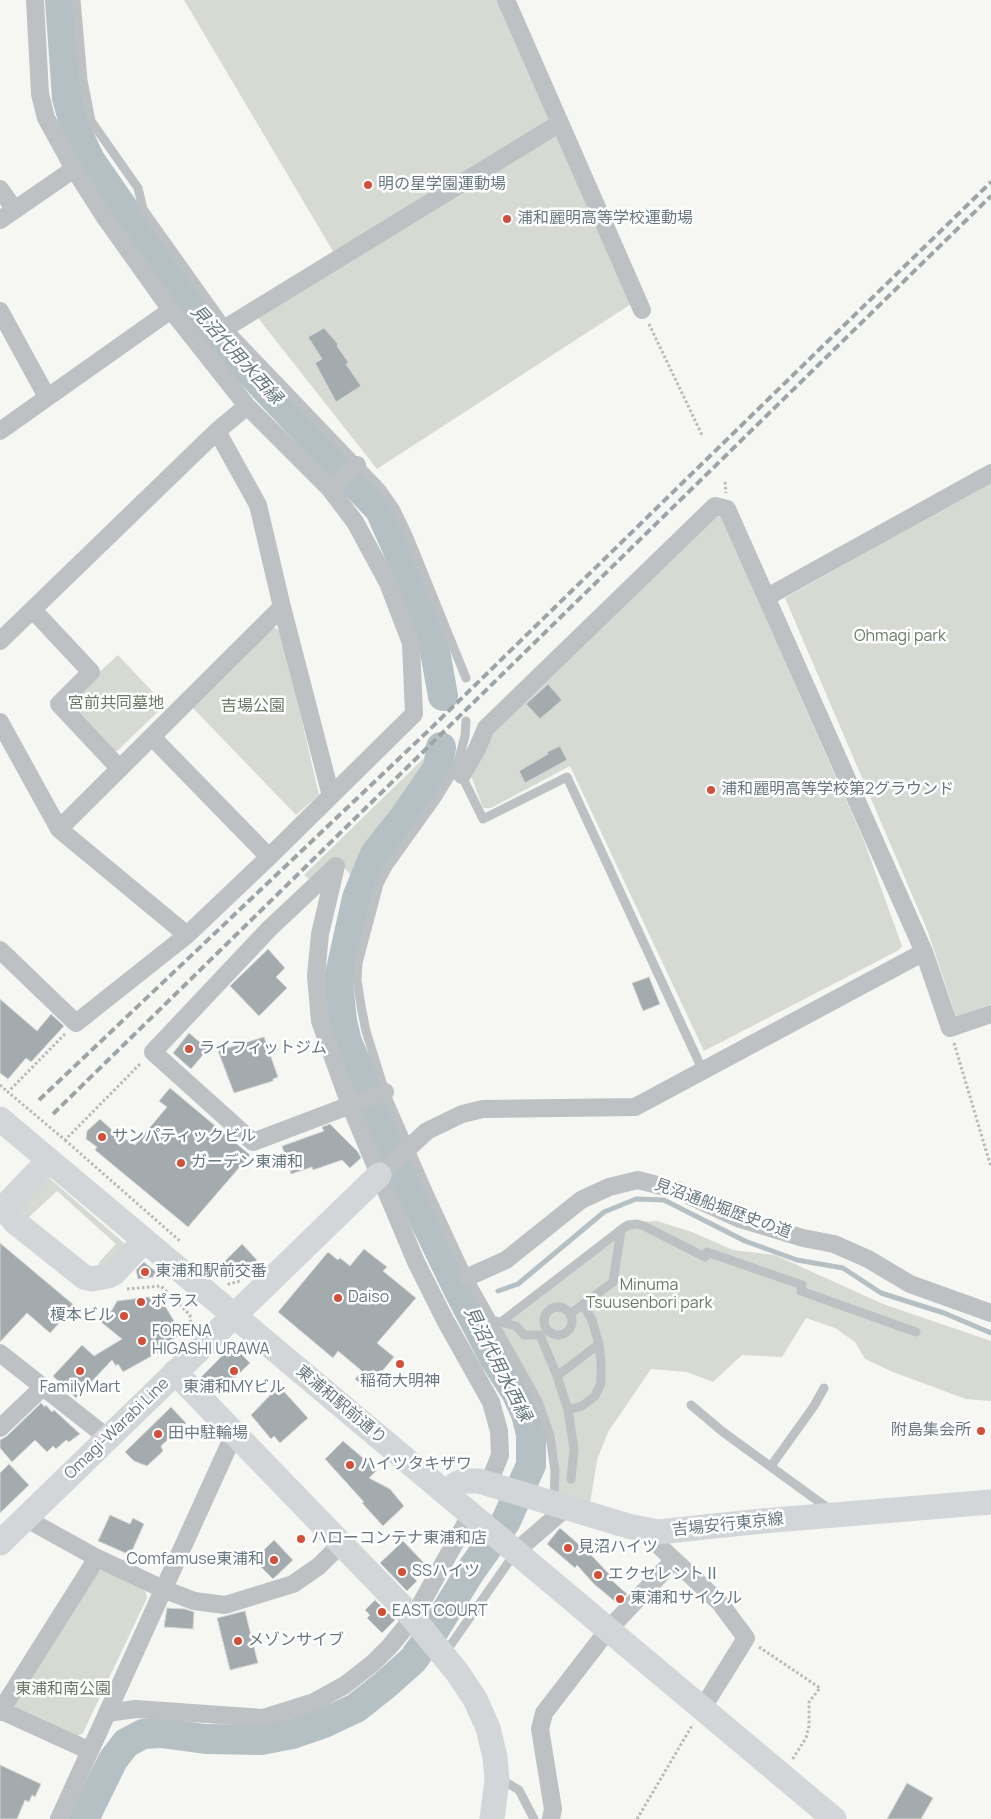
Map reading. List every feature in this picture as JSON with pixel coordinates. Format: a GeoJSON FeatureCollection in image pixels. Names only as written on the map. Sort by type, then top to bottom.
{"type":"FeatureCollection","features":[{"type":"Feature","properties":{"kind":"street"},"geometry":{"type":"LineString","coordinates":[[0,950],[76,1023],[187,935],[414,714],[411,643],[388,583],[356,522],[330,489],[247,406],[171,310],[104,216],[74,170],[46,118],[40,94],[35,0]]}},
{"type":"Feature","properties":{"kind":"street"},"geometry":{"type":"LineString","coordinates":[[506,0],[642,310]]}},
{"type":"Feature","properties":{"kind":"street"},"geometry":{"type":"LineString","coordinates":[[228,327],[560,123]]}},
{"type":"Feature","properties":{"kind":"street"},"geometry":{"type":"LineString","coordinates":[[0,220],[74,170]]}},
{"type":"Feature","properties":{"kind":"street"},"geometry":{"type":"LineString","coordinates":[[0,189],[15,210]]}},
{"type":"Feature","properties":{"kind":"street"},"geometry":{"type":"LineString","coordinates":[[0,431],[171,310]]}},
{"type":"Feature","properties":{"kind":"street"},"geometry":{"type":"LineString","coordinates":[[0,311],[48,397]]}},
{"type":"Feature","properties":{"kind":"street"},"geometry":{"type":"LineString","coordinates":[[0,642],[217,431],[247,406]]}},
{"type":"Feature","properties":{"kind":"street"},"geometry":{"type":"LineString","coordinates":[[217,431],[258,505],[282,607],[331,796]]}},
{"type":"Feature","properties":{"kind":"street"},"geometry":{"type":"LineString","coordinates":[[330,489],[357,465]]}},
{"type":"Feature","properties":{"kind":"street"},"geometry":{"type":"LineString","coordinates":[[767,597],[991,473]]}},
{"type":"Feature","properties":{"kind":"street"},"geometry":{"type":"LineString","coordinates":[[460,771],[477,749],[486,728],[714,506],[728,509],[924,952],[950,1028],[991,1014]]}},
{"type":"Feature","properties":{"kind":"street"},"geometry":{"type":"LineString","coordinates":[[59,829],[282,607]]}},
{"type":"Feature","properties":{"kind":"street"},"geometry":{"type":"LineString","coordinates":[[33,610],[91,672],[59,704],[120,769]]}},
{"type":"Feature","properties":{"kind":"street"},"geometry":{"type":"LineString","coordinates":[[0,722],[59,829],[187,935]]}},
{"type":"Feature","properties":{"kind":"street"},"geometry":{"type":"LineString","coordinates":[[152,736],[269,857]]}},
{"type":"Feature","properties":{"kind":"street"},"geometry":{"type":"LineString","coordinates":[[385,1092],[350,1105],[252,1142],[153,1052],[269,929],[336,866],[320,934],[316,976],[320,1020],[350,1105],[378,1175],[420,1270],[445,1320],[491,1402],[499,1431],[500,1456],[494,1485]]}},
{"type":"Feature","properties":{"kind":"street"},"geometry":{"type":"LineString","coordinates":[[378,1175],[427,1131],[462,1114],[483,1109],[635,1107],[704,1072],[924,952]]}},
{"type":"Feature","properties":{"kind":"street","name":"東浦和駅前通り"},"geometry":{"type":"LineString","coordinates":[[0,1119],[834,1819]]}},
{"type":"Feature","properties":{"kind":"street"},"geometry":{"type":"LineString","coordinates":[[49,1160],[8,1203],[10,1216],[15,1222],[84,1277],[92,1279],[114,1274],[144,1241]]}},
{"type":"Feature","properties":{"kind":"street","name":"Omagi-Warabi Line"},"geometry":{"type":"LineString","coordinates":[[0,1543],[378,1175]]}},
{"type":"Feature","properties":{"kind":"street","name":"見沼通船堀歴史の道"},"geometry":{"type":"LineString","coordinates":[[468,1277],[506,1260],[581,1200],[609,1187],[638,1180],[677,1190],[740,1219],[803,1238],[834,1244],[868,1259],[910,1284],[991,1313]]}},
{"type":"Feature","properties":{"kind":"street"},"geometry":{"type":"LineString","coordinates":[[0,1353],[108,1438]]}},
{"type":"Feature","properties":{"kind":"street"},"geometry":{"type":"LineString","coordinates":[[175,1372],[418,1623],[475,1699],[488,1728],[495,1757],[496,1777],[492,1819]]}},
{"type":"Feature","properties":{"kind":"street"},"geometry":{"type":"LineString","coordinates":[[0,1428],[43,1387]]}},
{"type":"Feature","properties":{"kind":"street"},"geometry":{"type":"LineString","coordinates":[[59,1819],[235,1432]]}},
{"type":"Feature","properties":{"kind":"street","name":"吉場安行東京線"},"geometry":{"type":"LineString","coordinates":[[448,1494],[456,1484],[463,1481],[494,1485],[551,1504],[628,1526],[658,1532],[991,1502]]}},
{"type":"Feature","properties":{"kind":"street"},"geometry":{"type":"LineString","coordinates":[[512,1549],[551,1504]]}},
{"type":"Feature","properties":{"kind":"street"},"geometry":{"type":"LineString","coordinates":[[107,1713],[136,1709],[263,1718],[314,1702],[345,1685],[418,1623],[475,1517]]}},
{"type":"Feature","properties":{"kind":"street"},"geometry":{"type":"LineString","coordinates":[[25,1518],[97,1558],[163,1589],[194,1601],[225,1605],[293,1584],[319,1566],[342,1543]]}},
{"type":"Feature","properties":{"kind":"street"},"geometry":{"type":"LineString","coordinates":[[650,1531],[656,1543],[720,1603],[746,1638],[702,1708]]}},
{"type":"Feature","properties":{"kind":"street"},"geometry":{"type":"LineString","coordinates":[[90,1752],[0,1711],[97,1558]]}},
{"type":"Feature","properties":{"kind":"street"},"geometry":{"type":"LineString","coordinates":[[551,1819],[553,1809],[540,1729],[544,1713],[608,1630],[674,1560]]}},
{"type":"Feature","properties":{"kind":"lane"},"geometry":{"type":"LineString","coordinates":[[76,0],[83,80],[91,121],[138,188],[143,210],[228,327],[357,465],[381,488],[395,508],[408,535],[466,678]]}},
{"type":"Feature","properties":{"kind":"lane"},"geometry":{"type":"LineString","coordinates":[[466,721],[460,771],[383,876],[358,963],[358,980],[366,1031],[385,1092],[468,1277],[538,1401],[550,1436],[555,1471],[551,1504]]}},
{"type":"Feature","properties":{"kind":"lane"},"geometry":{"type":"LineString","coordinates":[[460,771],[483,819],[567,777],[704,1072]]}},
{"type":"Feature","properties":{"kind":"lane"},"geometry":{"type":"LineString","coordinates":[[571,1479],[574,1448],[568,1410],[543,1332],[545,1318],[551,1310],[561,1308],[570,1314],[572,1324],[566,1333],[555,1335],[543,1332],[524,1335],[516,1326],[498,1321],[628,1226],[637,1224],[644,1226],[704,1257],[706,1252],[802,1285],[801,1291],[916,1332]]}},
{"type":"Feature","properties":{"kind":"lane"},"geometry":{"type":"LineString","coordinates":[[570,1314],[613,1282],[621,1230]]}},
{"type":"Feature","properties":{"kind":"lane"},"geometry":{"type":"LineString","coordinates":[[568,1410],[582,1406],[595,1396],[601,1383],[599,1344],[592,1320],[583,1304]]}},
{"type":"Feature","properties":{"kind":"lane"},"geometry":{"type":"LineString","coordinates":[[557,1376],[599,1344]]}},
{"type":"Feature","properties":{"kind":"lane"},"geometry":{"type":"LineString","coordinates":[[771,1466],[814,1406],[824,1388]]}},
{"type":"Feature","properties":{"kind":"lane"},"geometry":{"type":"LineString","coordinates":[[692,1405],[723,1432],[836,1515]]}},
{"type":"Feature","properties":{"kind":"lane"},"geometry":{"type":"LineString","coordinates":[[442,1653],[512,1549]]}},
{"type":"Feature","properties":{"kind":"lane"},"geometry":{"type":"LineString","coordinates":[[496,1777],[518,1790],[534,1819]]}},
{"type":"Feature","properties":{"kind":"path"},"geometry":{"type":"LineString","coordinates":[[642,310],[703,437]]}},
{"type":"Feature","properties":{"kind":"path"},"geometry":{"type":"LineString","coordinates":[[8,1092],[76,1023]]}},
{"type":"Feature","properties":{"kind":"path"},"geometry":{"type":"LineString","coordinates":[[950,1028],[991,1167]]}},
{"type":"Feature","properties":{"kind":"path"},"geometry":{"type":"LineString","coordinates":[[65,1140],[153,1052]]}},
{"type":"Feature","properties":{"kind":"path"},"geometry":{"type":"LineString","coordinates":[[0,1085],[182,1243]]}},
{"type":"Feature","properties":{"kind":"path"},"geometry":{"type":"LineString","coordinates":[[226,1281],[230,1284],[247,1279]]}},
{"type":"Feature","properties":{"kind":"path"},"geometry":{"type":"LineString","coordinates":[[746,1638],[820,1688],[809,1702],[809,1726],[806,1738],[781,1774]]}},
{"type":"Feature","properties":{"kind":"path"},"geometry":{"type":"LineString","coordinates":[[637,1819],[702,1708]]}},
{"type":"Feature","properties":{"kind":"green space","name":"明の星学園運動場"},"geometry":{"type":"Polygon","coordinates":[[[184,0],[498,0],[551,118],[334,253],[184,0]]]}},
{"type":"Feature","properties":{"kind":"green space","name":"浦和麗明高等学校運動場"},"geometry":{"type":"Polygon","coordinates":[[[558,134],[631,304],[377,469],[258,318],[558,134]]]}},
{"type":"Feature","properties":{"kind":"green space","name":"Ohmagi park"},"geometry":{"type":"Polygon","coordinates":[[[991,482],[991,1004],[956,1017],[928,932],[785,598],[991,482]]]}},
{"type":"Feature","properties":{"kind":"green space","name":"浦和麗明高等学校第2グラウンド"},"geometry":{"type":"Polygon","coordinates":[[[715,516],[721,517],[864,841],[902,946],[899,950],[704,1051],[570,766],[491,808],[483,808],[470,773],[497,727],[715,516]]]}},
{"type":"Feature","properties":{"kind":"green space","name":"吉場公園"},"geometry":{"type":"Polygon","coordinates":[[[271,626],[281,631],[319,795],[296,815],[191,706],[271,626]]]}},
{"type":"Feature","properties":{"kind":"green space","name":"宮前共同墓地"},"geometry":{"type":"Polygon","coordinates":[[[118,655],[165,705],[117,751],[111,751],[69,708],[69,700],[118,655]]]}},
{"type":"Feature","properties":{"kind":"green space"},"geometry":{"type":"Polygon","coordinates":[[[425,757],[426,764],[409,791],[381,825],[356,865],[352,877],[336,857],[310,880],[304,875],[425,757]]]}},
{"type":"Feature","properties":{"kind":"green space"},"geometry":{"type":"Polygon","coordinates":[[[47,1176],[131,1249],[117,1266],[98,1266],[100,1261],[116,1244],[57,1191],[28,1218],[23,1219],[20,1204],[47,1176]]]}},
{"type":"Feature","properties":{"kind":"green space","name":"Minuma Tsuusenbori park"},"geometry":{"type":"Polygon","coordinates":[[[657,1221],[692,1232],[733,1250],[775,1255],[883,1304],[991,1341],[991,1401],[966,1399],[893,1372],[865,1359],[855,1342],[835,1328],[806,1318],[782,1357],[742,1355],[713,1382],[687,1372],[651,1369],[608,1432],[597,1460],[590,1504],[559,1493],[558,1458],[550,1423],[541,1397],[525,1373],[496,1321],[622,1223],[657,1221]]]}},
{"type":"Feature","properties":{"kind":"green space","name":"東浦和南公園"},"geometry":{"type":"Polygon","coordinates":[[[102,1570],[145,1589],[147,1598],[83,1733],[77,1736],[15,1709],[13,1702],[96,1573],[102,1570]]]}},
{"type":"Feature","properties":{"kind":"building"},"geometry":{"type":"Polygon","coordinates":[[[324,328],[338,344],[337,346],[349,363],[346,364],[361,386],[336,402],[315,363],[322,359],[308,337],[324,328]]]}},
{"type":"Feature","properties":{"kind":"building"},"geometry":{"type":"Polygon","coordinates":[[[548,684],[562,700],[540,719],[526,704],[548,684]]]}},
{"type":"Feature","properties":{"kind":"building"},"geometry":{"type":"Polygon","coordinates":[[[560,746],[567,760],[525,783],[519,771],[548,754],[547,752],[560,746]]]}},
{"type":"Feature","properties":{"kind":"building"},"geometry":{"type":"Polygon","coordinates":[[[268,949],[285,968],[276,977],[287,988],[259,1016],[230,986],[268,949]]]}},
{"type":"Feature","properties":{"kind":"building"},"geometry":{"type":"Polygon","coordinates":[[[649,977],[660,1004],[643,1011],[632,983],[649,977]]]}},
{"type":"Feature","properties":{"kind":"building"},"geometry":{"type":"Polygon","coordinates":[[[0,999],[37,1031],[51,1014],[64,1026],[31,1062],[26,1058],[8,1079],[0,1073],[0,999]]]}},
{"type":"Feature","properties":{"kind":"building"},"geometry":{"type":"Polygon","coordinates":[[[189,1033],[208,1049],[191,1069],[173,1053],[189,1033]]]}},
{"type":"Feature","properties":{"kind":"building"},"geometry":{"type":"Polygon","coordinates":[[[264,1037],[278,1077],[273,1079],[273,1081],[234,1093],[218,1051],[264,1037]]]}},
{"type":"Feature","properties":{"kind":"building","name":"ガーデン東浦和"},"geometry":{"type":"Polygon","coordinates":[[[170,1088],[250,1155],[188,1227],[95,1150],[97,1147],[86,1139],[87,1131],[100,1119],[124,1141],[126,1139],[135,1145],[167,1107],[159,1101],[170,1088]]]}},
{"type":"Feature","properties":{"kind":"building"},"geometry":{"type":"Polygon","coordinates":[[[330,1124],[358,1152],[361,1158],[350,1168],[342,1160],[313,1170],[312,1167],[291,1174],[282,1146],[324,1131],[322,1127],[330,1124]]]}},
{"type":"Feature","properties":{"kind":"building"},"geometry":{"type":"Polygon","coordinates":[[[0,1243],[75,1306],[50,1333],[27,1313],[0,1342],[0,1243]]]}},
{"type":"Feature","properties":{"kind":"building"},"geometry":{"type":"Polygon","coordinates":[[[242,1244],[257,1260],[242,1276],[231,1277],[221,1265],[242,1244]]]}},
{"type":"Feature","properties":{"kind":"building"},"geometry":{"type":"Polygon","coordinates":[[[364,1249],[387,1267],[383,1271],[416,1298],[377,1343],[394,1357],[367,1389],[355,1379],[362,1371],[338,1351],[333,1358],[278,1312],[328,1252],[350,1266],[364,1249]]]}},
{"type":"Feature","properties":{"kind":"building"},"geometry":{"type":"Polygon","coordinates":[[[144,1262],[161,1276],[138,1279],[136,1270],[144,1262]]]}},
{"type":"Feature","properties":{"kind":"building"},"geometry":{"type":"Polygon","coordinates":[[[149,1297],[165,1306],[182,1334],[164,1345],[166,1348],[123,1372],[118,1364],[116,1366],[112,1360],[76,1398],[53,1376],[82,1345],[94,1356],[122,1339],[101,1322],[117,1301],[149,1297]]]}},
{"type":"Feature","properties":{"kind":"building"},"geometry":{"type":"Polygon","coordinates":[[[227,1351],[238,1351],[250,1363],[223,1389],[221,1387],[215,1392],[200,1378],[227,1351]]]}},
{"type":"Feature","properties":{"kind":"building"},"geometry":{"type":"Polygon","coordinates":[[[279,1386],[308,1418],[280,1443],[274,1436],[271,1439],[251,1415],[279,1386]]]}},
{"type":"Feature","properties":{"kind":"building"},"geometry":{"type":"Polygon","coordinates":[[[41,1403],[45,1407],[46,1405],[52,1412],[54,1410],[80,1434],[69,1442],[66,1440],[56,1449],[53,1446],[47,1452],[35,1440],[12,1462],[0,1448],[0,1440],[7,1436],[41,1403]]]}},
{"type":"Feature","properties":{"kind":"building","name":"田中駐輪場"},"geometry":{"type":"Polygon","coordinates":[[[171,1407],[186,1423],[161,1446],[163,1451],[147,1466],[134,1461],[125,1452],[171,1407]]]}},
{"type":"Feature","properties":{"kind":"building"},"geometry":{"type":"Polygon","coordinates":[[[343,1441],[377,1470],[369,1478],[390,1489],[404,1506],[383,1526],[325,1459],[343,1441]]]}},
{"type":"Feature","properties":{"kind":"building"},"geometry":{"type":"Polygon","coordinates":[[[9,1464],[29,1485],[0,1513],[0,1473],[9,1464]]]}},
{"type":"Feature","properties":{"kind":"building"},"geometry":{"type":"Polygon","coordinates":[[[110,1515],[130,1524],[133,1518],[144,1524],[130,1555],[98,1541],[110,1515]]]}},
{"type":"Feature","properties":{"kind":"building"},"geometry":{"type":"Polygon","coordinates":[[[560,1528],[592,1556],[611,1576],[609,1578],[627,1594],[618,1604],[594,1584],[577,1565],[575,1568],[547,1544],[560,1528]]]}},
{"type":"Feature","properties":{"kind":"building","name":"Comfamuse東浦和"},"geometry":{"type":"Polygon","coordinates":[[[274,1540],[293,1560],[273,1579],[254,1560],[274,1540]]]}},
{"type":"Feature","properties":{"kind":"building","name":"SSハイツ"},"geometry":{"type":"Polygon","coordinates":[[[403,1541],[427,1566],[414,1578],[417,1581],[407,1591],[380,1563],[403,1541]]]}},
{"type":"Feature","properties":{"kind":"building","name":"EAST COURT"},"geometry":{"type":"Polygon","coordinates":[[[375,1600],[395,1620],[382,1633],[367,1618],[370,1615],[365,1610],[375,1600]]]}},
{"type":"Feature","properties":{"kind":"building"},"geometry":{"type":"Polygon","coordinates":[[[167,1608],[185,1609],[194,1612],[193,1629],[164,1627],[167,1608]]]}},
{"type":"Feature","properties":{"kind":"building","name":"メゾンサイブ"},"geometry":{"type":"Polygon","coordinates":[[[245,1611],[258,1663],[230,1670],[217,1618],[245,1611]]]}},
{"type":"Feature","properties":{"kind":"building"},"geometry":{"type":"Polygon","coordinates":[[[0,1765],[41,1784],[35,1797],[32,1795],[29,1802],[25,1800],[17,1819],[0,1819],[0,1765]]]}},
{"type":"Feature","properties":{"kind":"building"},"geometry":{"type":"Polygon","coordinates":[[[907,1783],[933,1798],[921,1819],[887,1819],[907,1783]]]}},
{"type":"Feature","properties":{"kind":"waterway","name":"見沼代用水西縁"},"geometry":{"type":"LineString","coordinates":[[60,0],[67,98],[76,130],[90,160],[200,319],[380,510],[411,580],[433,640],[443,696]]}},
{"type":"Feature","properties":{"kind":"waterway","name":"見沼代用水西縁"},"geometry":{"type":"LineString","coordinates":[[84,1819],[113,1760],[126,1743],[143,1734],[161,1733],[206,1739],[261,1740],[292,1734],[324,1723],[356,1708],[413,1660],[435,1629],[470,1572],[506,1521],[531,1465],[531,1434],[526,1414],[516,1392],[494,1358],[458,1289],[411,1192],[347,1042],[342,1021],[338,983],[357,898],[375,854],[405,816],[438,768],[441,747]]}},
{"type":"Feature","properties":{"kind":"waterway"},"geometry":{"type":"LineString","coordinates":[[498,1291],[518,1284],[604,1212],[636,1199],[664,1200],[745,1241],[797,1260],[843,1268],[881,1293],[944,1313],[991,1333]]}},
{"type":"Feature","properties":{"kind":"railway"},"geometry":{"type":"LineString","coordinates":[[39,1100],[427,732],[991,182]]}},
{"type":"Feature","properties":{"kind":"railway"},"geometry":{"type":"LineString","coordinates":[[53,1114],[991,196]]}},
{"type":"Feature","properties":{"kind":"place","name":"明の星学園運動場"},"geometry":{"type":"Point","coordinates":[368,185]}},
{"type":"Feature","properties":{"kind":"place","name":"浦和麗明高等学校運動場"},"geometry":{"type":"Point","coordinates":[507,219]}},
{"type":"Feature","properties":{"kind":"place","name":"浦和麗明高等学校第2グラウンド"},"geometry":{"type":"Point","coordinates":[711,790]}},
{"type":"Feature","properties":{"kind":"place","name":"ライフィットジム"},"geometry":{"type":"Point","coordinates":[189,1049]}},
{"type":"Feature","properties":{"kind":"place","name":"サンパティックビル"},"geometry":{"type":"Point","coordinates":[102,1137]}},
{"type":"Feature","properties":{"kind":"place","name":"ガーデン東浦和"},"geometry":{"type":"Point","coordinates":[181,1163]}},
{"type":"Feature","properties":{"kind":"place","name":"東浦和駅前交番"},"geometry":{"type":"Point","coordinates":[145,1272]}},
{"type":"Feature","properties":{"kind":"place","name":"Daiso"},"geometry":{"type":"Point","coordinates":[338,1298]}},
{"type":"Feature","properties":{"kind":"place","name":"ポラス"},"geometry":{"type":"Point","coordinates":[141,1302]}},
{"type":"Feature","properties":{"kind":"place","name":"榎本ビル"},"geometry":{"type":"Point","coordinates":[124,1316]}},
{"type":"Feature","properties":{"kind":"place","name":"FORENA HIGASHI URAWA"},"geometry":{"type":"Point","coordinates":[142,1341]}},
{"type":"Feature","properties":{"kind":"place","name":"稲荷大明神"},"geometry":{"type":"Point","coordinates":[400,1364]}},
{"type":"Feature","properties":{"kind":"place","name":"FamilyMart"},"geometry":{"type":"Point","coordinates":[80,1371]}},
{"type":"Feature","properties":{"kind":"place","name":"東浦和MYビル"},"geometry":{"type":"Point","coordinates":[234,1371]}},
{"type":"Feature","properties":{"kind":"place","name":"附島集会所"},"geometry":{"type":"Point","coordinates":[981,1431]}},
{"type":"Feature","properties":{"kind":"place","name":"田中駐輪場"},"geometry":{"type":"Point","coordinates":[158,1434]}},
{"type":"Feature","properties":{"kind":"place","name":"ハイツタキザワ"},"geometry":{"type":"Point","coordinates":[350,1465]}},
{"type":"Feature","properties":{"kind":"place","name":"ハローコンテナ東浦和店"},"geometry":{"type":"Point","coordinates":[301,1539]}},
{"type":"Feature","properties":{"kind":"place","name":"見沼ハイツ"},"geometry":{"type":"Point","coordinates":[568,1548]}},
{"type":"Feature","properties":{"kind":"place","name":"Comfamuse東浦和"},"geometry":{"type":"Point","coordinates":[274,1560]}},
{"type":"Feature","properties":{"kind":"place","name":"SSハイツ"},"geometry":{"type":"Point","coordinates":[402,1572]}},
{"type":"Feature","properties":{"kind":"place","name":"エクセレントⅡ"},"geometry":{"type":"Point","coordinates":[598,1575]}},
{"type":"Feature","properties":{"kind":"place","name":"東浦和サイクル"},"geometry":{"type":"Point","coordinates":[620,1599]}},
{"type":"Feature","properties":{"kind":"place","name":"EAST COURT"},"geometry":{"type":"Point","coordinates":[382,1612]}},
{"type":"Feature","properties":{"kind":"place","name":"メゾンサイブ"},"geometry":{"type":"Point","coordinates":[238,1641]}}]}
